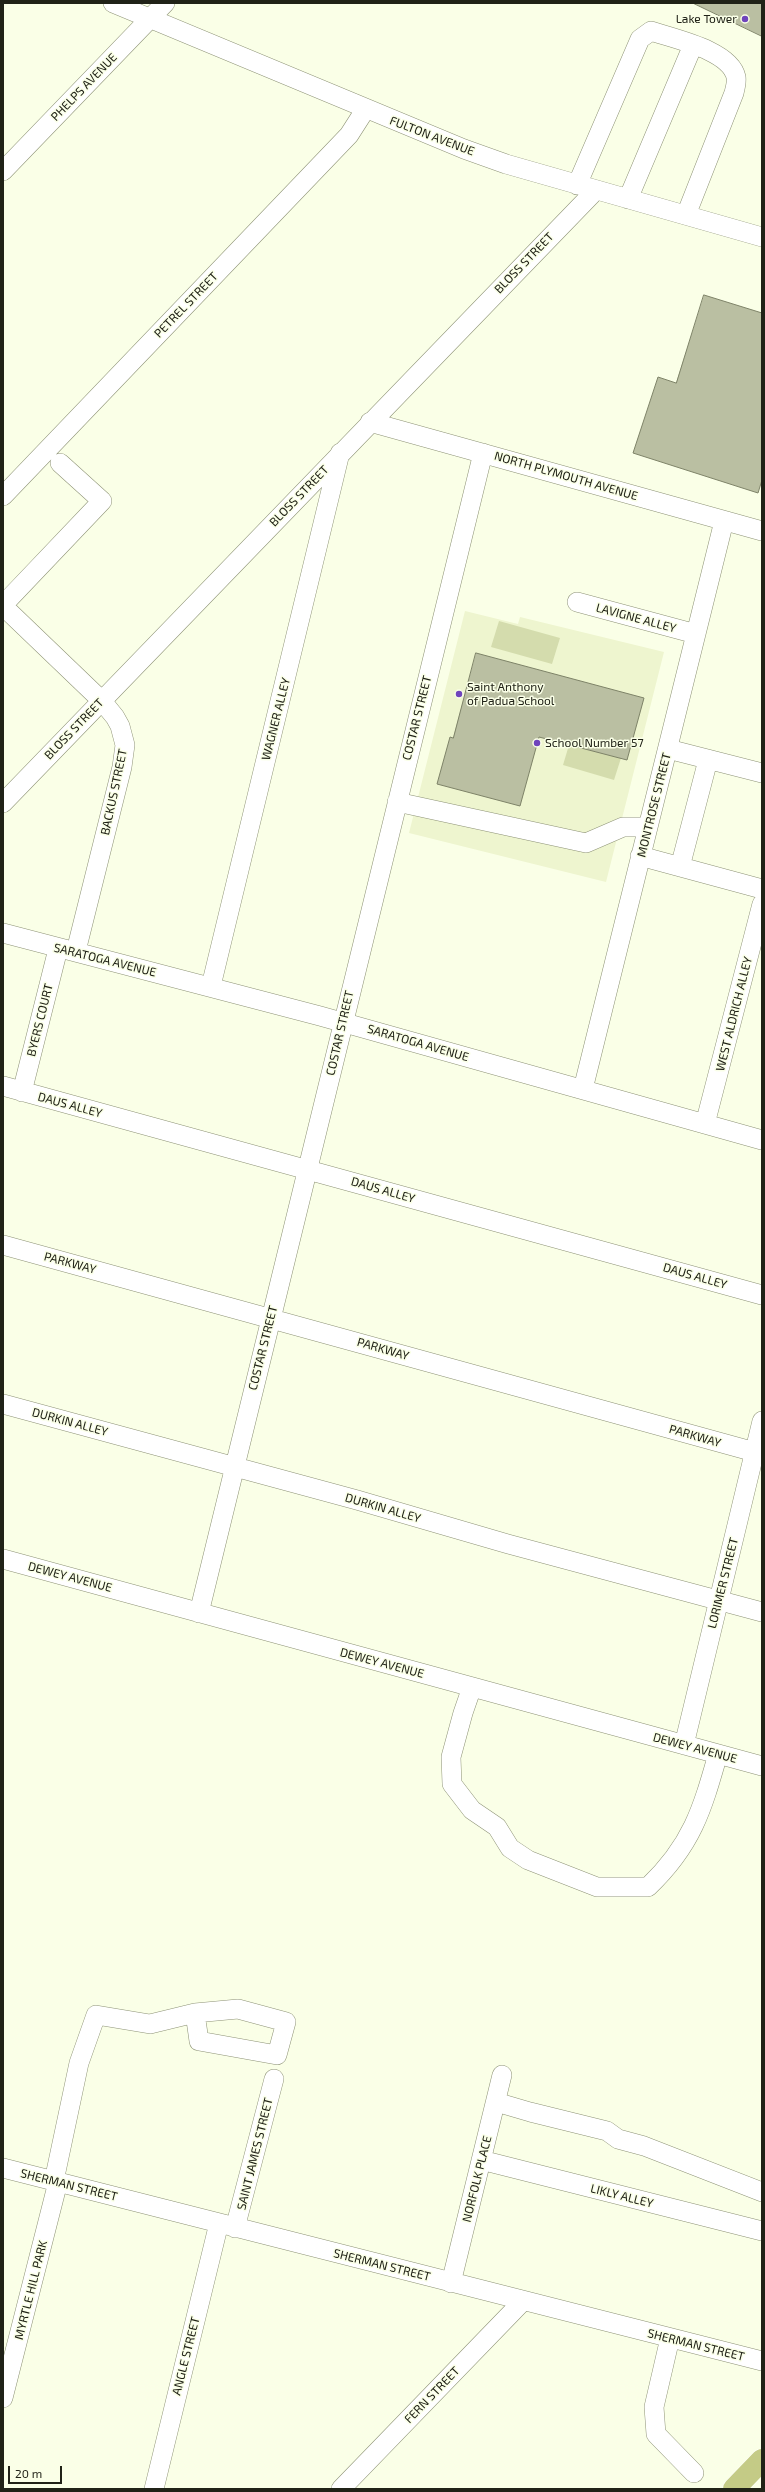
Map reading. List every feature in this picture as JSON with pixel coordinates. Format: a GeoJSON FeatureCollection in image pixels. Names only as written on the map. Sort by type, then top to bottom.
{"type":"FeatureCollection","features":[{"type":"Feature","properties":{"kind":"main road"},"geometry":{"type":"LineString","coordinates":[[734,2489],[762,2460]]}},
{"type":"Feature","properties":{"kind":"street","name":"FULTON AVENUE"},"geometry":{"type":"LineString","coordinates":[[113,3],[365,110],[492,159],[762,237]]}},
{"type":"Feature","properties":{"kind":"street","name":"PHELPS AVENUE"},"geometry":{"type":"LineString","coordinates":[[3,170],[165,3]]}},
{"type":"Feature","properties":{"kind":"street"},"geometry":{"type":"LineString","coordinates":[[577,184],[640,40],[651,31],[718,55],[729,65],[736,78],[734,93],[686,215]]}},
{"type":"Feature","properties":{"kind":"street"},"geometry":{"type":"LineString","coordinates":[[628,199],[693,45]]}},
{"type":"Feature","properties":{"kind":"street","name":"PETREL STREET"},"geometry":{"type":"LineString","coordinates":[[3,496],[349,135],[365,110]]}},
{"type":"Feature","properties":{"kind":"street","name":"BLOSS STREET"},"geometry":{"type":"LineString","coordinates":[[3,804],[341,452],[596,190]]}},
{"type":"Feature","properties":{"kind":"street","name":"NORTH PLYMOUTH AVENUE"},"geometry":{"type":"LineString","coordinates":[[370,422],[762,531]]}},
{"type":"Feature","properties":{"kind":"street","name":"WAGNER ALLEY"},"geometry":{"type":"LineString","coordinates":[[211,986],[341,452]]}},
{"type":"Feature","properties":{"kind":"street","name":"COSTAR STREET"},"geometry":{"type":"LineString","coordinates":[[198,1613],[483,453]]}},
{"type":"Feature","properties":{"kind":"street"},"geometry":{"type":"LineString","coordinates":[[3,606],[102,501],[60,463]]}},
{"type":"Feature","properties":{"kind":"street","name":"MONTROSE STREET"},"geometry":{"type":"LineString","coordinates":[[582,1089],[724,521]]}},
{"type":"Feature","properties":{"kind":"street","name":"LAVIGNE ALLEY"},"geometry":{"type":"LineString","coordinates":[[577,602],[696,634]]}},
{"type":"Feature","properties":{"kind":"street","name":"BACKUS STREET"},"geometry":{"type":"LineString","coordinates":[[3,606],[102,701],[120,726],[124,756],[67,950]]}},
{"type":"Feature","properties":{"kind":"street"},"geometry":{"type":"LineString","coordinates":[[668,749],[762,774]]}},
{"type":"Feature","properties":{"kind":"street"},"geometry":{"type":"LineString","coordinates":[[680,867],[708,760]]}},
{"type":"Feature","properties":{"kind":"street"},"geometry":{"type":"LineString","coordinates":[[397,802],[586,843],[623,826],[648,827]]}},
{"type":"Feature","properties":{"kind":"street"},"geometry":{"type":"LineString","coordinates":[[640,856],[762,889]]}},
{"type":"Feature","properties":{"kind":"street","name":"WEST ALDRICH ALLEY"},"geometry":{"type":"LineString","coordinates":[[705,1124],[762,904]]}},
{"type":"Feature","properties":{"kind":"street","name":"SARATOGA AVENUE"},"geometry":{"type":"LineString","coordinates":[[3,933],[211,986],[762,1140]]}},
{"type":"Feature","properties":{"kind":"street","name":"BYERS COURT"},"geometry":{"type":"LineString","coordinates":[[22,1092],[67,950]]}},
{"type":"Feature","properties":{"kind":"street","name":"DAUS ALLEY"},"geometry":{"type":"LineString","coordinates":[[3,1086],[762,1295]]}},
{"type":"Feature","properties":{"kind":"street","name":"PARKWAY"},"geometry":{"type":"LineString","coordinates":[[3,1245],[758,1453]]}},
{"type":"Feature","properties":{"kind":"street","name":"DURKIN ALLEY"},"geometry":{"type":"LineString","coordinates":[[3,1404],[762,1612]]}},
{"type":"Feature","properties":{"kind":"street","name":"LORIMER STREET"},"geometry":{"type":"LineString","coordinates":[[684,1745],[719,1601],[758,1453],[762,1421]]}},
{"type":"Feature","properties":{"kind":"street","name":"DEWEY AVENUE"},"geometry":{"type":"LineString","coordinates":[[3,1559],[762,1766]]}},
{"type":"Feature","properties":{"kind":"street"},"geometry":{"type":"LineString","coordinates":[[472,1687],[451,1757],[452,1784],[472,1810],[497,1827],[510,1848],[528,1860],[597,1887],[648,1886],[665,1870],[682,1847],[702,1809],[718,1754]]}},
{"type":"Feature","properties":{"kind":"street","name":"MYRTLE HILL PARK"},"geometry":{"type":"LineString","coordinates":[[3,2398],[56,2182],[79,2063],[96,2015],[150,2024],[195,2014]]}},
{"type":"Feature","properties":{"kind":"street","name":"NORFOLK PLACE"},"geometry":{"type":"LineString","coordinates":[[451,2283],[502,2074]]}},
{"type":"Feature","properties":{"kind":"street","name":"SAINT JAMES STREET"},"geometry":{"type":"LineString","coordinates":[[227,2226],[274,2079]]}},
{"type":"Feature","properties":{"kind":"street"},"geometry":{"type":"LineString","coordinates":[[496,2102],[607,2131],[618,2139],[644,2146],[762,2192]]}},
{"type":"Feature","properties":{"kind":"street","name":"LIKLY ALLEY"},"geometry":{"type":"LineString","coordinates":[[481,2160],[762,2231]]}},
{"type":"Feature","properties":{"kind":"street","name":"SHERMAN STREET"},"geometry":{"type":"LineString","coordinates":[[3,2168],[762,2361]]}},
{"type":"Feature","properties":{"kind":"street","name":"ANGLE STREET"},"geometry":{"type":"LineString","coordinates":[[154,2489],[227,2226]]}},
{"type":"Feature","properties":{"kind":"street","name":"FERN STREET"},"geometry":{"type":"LineString","coordinates":[[341,2489],[523,2301]]}},
{"type":"Feature","properties":{"kind":"street"},"geometry":{"type":"LineString","coordinates":[[670,2338],[654,2407],[656,2434],[694,2473]]}},
{"type":"Feature","properties":{"kind":"shaded area","name":"School Number 57"},"geometry":{"type":"Polygon","coordinates":[[[465,611],[518,624],[520,617],[664,652],[606,882],[409,833],[465,611]]]}},
{"type":"Feature","properties":{"kind":"shaded area"},"geometry":{"type":"Polygon","coordinates":[[[499,621],[560,638],[552,664],[491,647],[499,621]]]}},
{"type":"Feature","properties":{"kind":"shaded area"},"geometry":{"type":"Polygon","coordinates":[[[569,745],[621,758],[614,780],[563,765],[569,745]]]}},
{"type":"Feature","properties":{"kind":"building","name":"Lake Tower"},"geometry":{"type":"Polygon","coordinates":[[[693,3],[762,3],[762,36],[693,3]]]}},
{"type":"Feature","properties":{"kind":"building"},"geometry":{"type":"Polygon","coordinates":[[[704,295],[762,313],[762,480],[758,493],[633,453],[658,377],[676,383],[704,295]]]}},
{"type":"Feature","properties":{"kind":"building"},"geometry":{"type":"Polygon","coordinates":[[[476,653],[644,698],[627,760],[539,737],[520,806],[437,784],[450,737],[453,738],[476,653]]]}},
{"type":"Feature","properties":{"kind":"place","name":"Lake Tower"},"geometry":{"type":"Point","coordinates":[745,19]}},
{"type":"Feature","properties":{"kind":"place","name":"Saint Anthony of Padua School"},"geometry":{"type":"Point","coordinates":[459,694]}},
{"type":"Feature","properties":{"kind":"place","name":"School Number 57"},"geometry":{"type":"Point","coordinates":[537,743]}}]}
